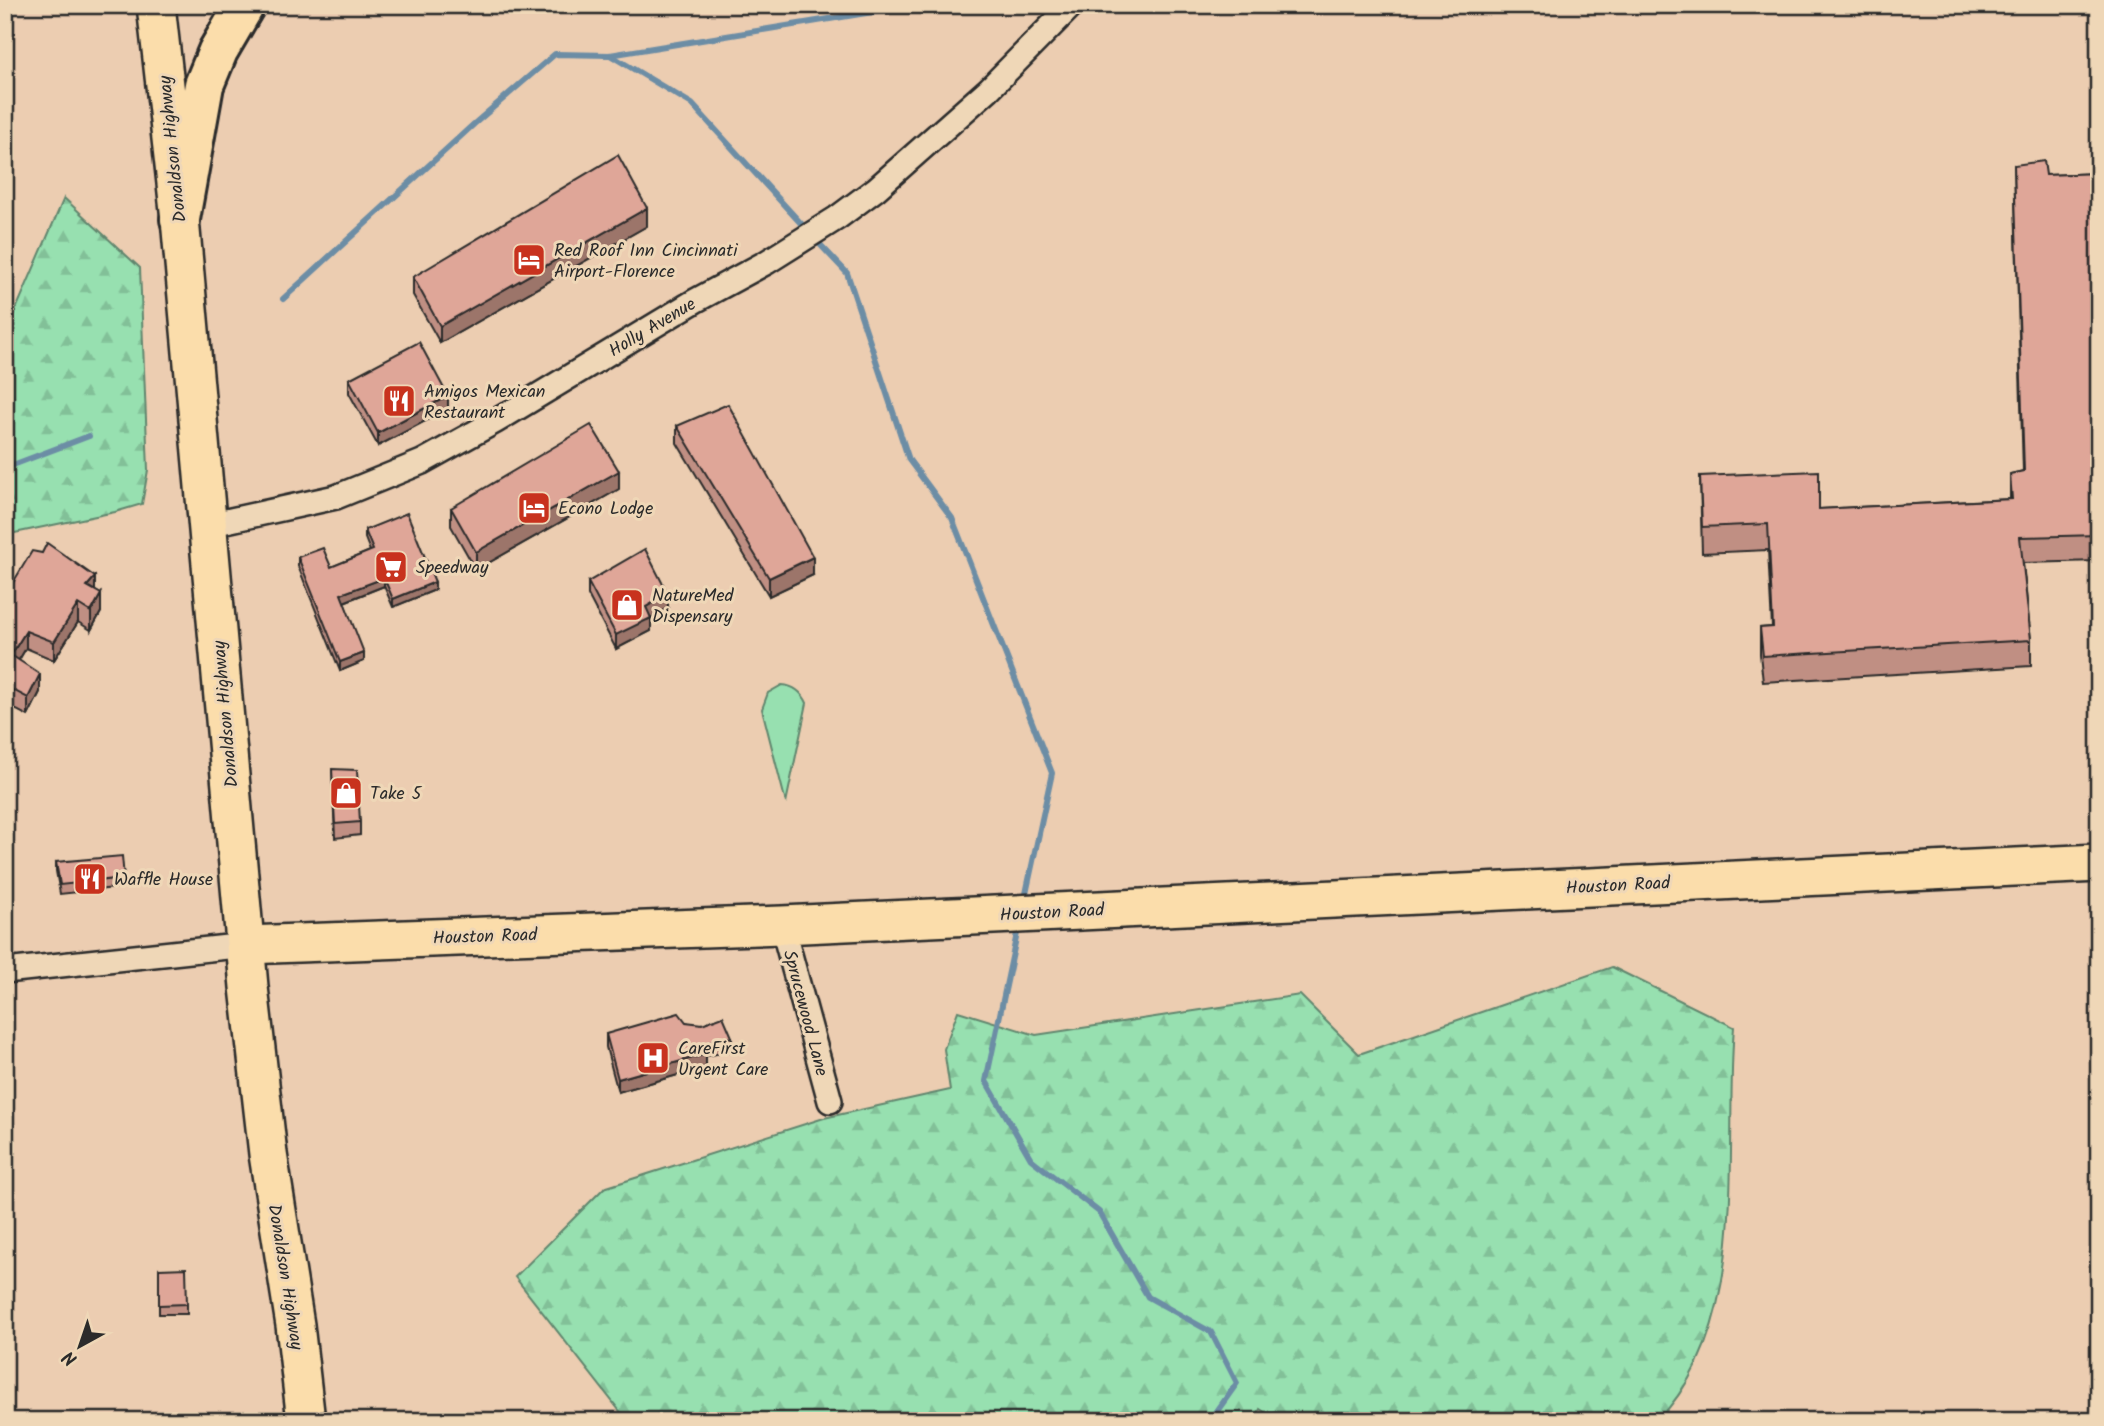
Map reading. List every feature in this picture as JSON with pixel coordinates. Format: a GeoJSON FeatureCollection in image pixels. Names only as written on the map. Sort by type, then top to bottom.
{"type":"FeatureCollection","features":[{"type":"Feature","properties":{"kind":"highway"},"geometry":{"type":"LineString","coordinates":[[180,219],[204,85],[230,28],[245,5]]}},
{"type":"Feature","properties":{"kind":"main road","name":"Donaldson Highway"},"geometry":{"type":"LineString","coordinates":[[156,5],[180,219],[246,944],[268,1153],[295,1325],[306,1421]]}},
{"type":"Feature","properties":{"kind":"main road","name":"Houston Road"},"geometry":{"type":"LineString","coordinates":[[246,944],[782,925],[2099,863]]}},
{"type":"Feature","properties":{"kind":"street","name":"Holly Avenue"},"geometry":{"type":"LineString","coordinates":[[208,525],[336,497],[422,462],[496,421],[717,288],[768,262],[837,218],[876,189],[989,89],[1072,5]]}},
{"type":"Feature","properties":{"kind":"street","name":"Sprucewood Lane"},"geometry":{"type":"LineString","coordinates":[[782,925],[830,1101]]}},
{"type":"Feature","properties":{"kind":"street","name":"Houston Road"},"geometry":{"type":"LineString","coordinates":[[5,971],[246,944]]}},
{"type":"Feature","properties":{"kind":"green space"},"geometry":{"type":"Polygon","coordinates":[[[64,198],[140,268],[148,470],[142,504],[5,535],[5,317],[14,314],[64,198]]]}},
{"type":"Feature","properties":{"kind":"green space"},"geometry":{"type":"Polygon","coordinates":[[[782,685],[797,690],[807,703],[786,803],[762,709],[768,693],[782,685]]]}},
{"type":"Feature","properties":{"kind":"green space"},"geometry":{"type":"Polygon","coordinates":[[[1612,967],[1734,1027],[1731,1181],[1721,1286],[1708,1336],[1687,1381],[1657,1421],[1278,1421],[1260,1409],[1255,1421],[619,1421],[622,1414],[515,1277],[604,1188],[824,1118],[950,1090],[944,1049],[958,1011],[1036,1035],[1300,995],[1359,1054],[1612,967]]]}},
{"type":"Feature","properties":{"kind":"building","name":"Red Roof Inn Cincinnati Airport-Florence"},"geometry":{"type":"Polygon","coordinates":[[[618,155],[647,208],[440,326],[413,277],[618,155]]]}},
{"type":"Feature","properties":{"kind":"building"},"geometry":{"type":"Polygon","coordinates":[[[2044,161],[2046,175],[2099,173],[2099,535],[2020,537],[2031,640],[1763,656],[1760,628],[1773,627],[1768,524],[1702,527],[1700,476],[1819,471],[1819,509],[2012,499],[2010,474],[2024,471],[2014,165],[2044,161]]]}},
{"type":"Feature","properties":{"kind":"building","name":"Amigos Mexican Restaurant"},"geometry":{"type":"Polygon","coordinates":[[[419,342],[448,396],[378,433],[349,379],[419,342]]]}},
{"type":"Feature","properties":{"kind":"building"},"geometry":{"type":"Polygon","coordinates":[[[728,404],[813,557],[769,578],[677,426],[728,404]]]}},
{"type":"Feature","properties":{"kind":"building","name":"Econo Lodge"},"geometry":{"type":"Polygon","coordinates":[[[591,425],[619,471],[476,552],[451,508],[591,425]]]}},
{"type":"Feature","properties":{"kind":"building"},"geometry":{"type":"Polygon","coordinates":[[[407,513],[435,582],[393,599],[384,578],[341,594],[364,653],[340,662],[298,557],[323,548],[331,567],[373,550],[365,530],[407,513]]]}},
{"type":"Feature","properties":{"kind":"building"},"geometry":{"type":"Polygon","coordinates":[[[47,543],[95,577],[87,586],[101,594],[91,612],[78,604],[54,642],[26,631],[11,655],[40,674],[28,698],[5,686],[5,583],[11,586],[32,551],[42,553],[47,543]]]}},
{"type":"Feature","properties":{"kind":"building"},"geometry":{"type":"Polygon","coordinates":[[[645,549],[668,594],[646,607],[651,618],[616,635],[588,582],[645,549]]]}},
{"type":"Feature","properties":{"kind":"building"},"geometry":{"type":"Polygon","coordinates":[[[332,769],[357,770],[360,822],[335,824],[332,769]]]}},
{"type":"Feature","properties":{"kind":"building"},"geometry":{"type":"Polygon","coordinates":[[[122,856],[124,878],[60,885],[56,862],[122,856]]]}},
{"type":"Feature","properties":{"kind":"building"},"geometry":{"type":"Polygon","coordinates":[[[679,1013],[686,1022],[702,1024],[723,1016],[732,1037],[704,1043],[706,1054],[618,1079],[606,1034],[679,1013]]]}},
{"type":"Feature","properties":{"kind":"building"},"geometry":{"type":"Polygon","coordinates":[[[186,1268],[187,1304],[159,1305],[159,1269],[186,1268]]]}},
{"type":"Feature","properties":{"kind":"building"},"geometry":{"type":"Polygon","coordinates":[[[124,1418],[124,1421],[98,1421],[124,1418]]]}},
{"type":"Feature","properties":{"kind":"waterway"},"geometry":{"type":"LineString","coordinates":[[283,299],[474,124],[555,54],[610,55],[915,5]]}},
{"type":"Feature","properties":{"kind":"waterway"},"geometry":{"type":"LineString","coordinates":[[610,55],[692,104],[807,230]]}},
{"type":"Feature","properties":{"kind":"waterway"},"geometry":{"type":"LineString","coordinates":[[814,238],[847,273],[909,460],[952,518],[1052,773],[1024,903]]}},
{"type":"Feature","properties":{"kind":"waterway"},"geometry":{"type":"LineString","coordinates":[[5,468],[89,436]]}},
{"type":"Feature","properties":{"kind":"waterway"},"geometry":{"type":"LineString","coordinates":[[1019,924],[986,1081],[1031,1159],[1099,1212],[1148,1297],[1211,1332],[1237,1383],[1210,1421]]}},
{"type":"Feature","properties":{"kind":"place","name":"Red Roof Inn Cincinnati Airport-Florence"},"geometry":{"type":"Point","coordinates":[529,260]}},
{"type":"Feature","properties":{"kind":"place","name":"Amigos Mexican Restaurant"},"geometry":{"type":"Point","coordinates":[399,401]}},
{"type":"Feature","properties":{"kind":"place","name":"Econo Lodge"},"geometry":{"type":"Point","coordinates":[534,508]}},
{"type":"Feature","properties":{"kind":"place","name":"Speedway"},"geometry":{"type":"Point","coordinates":[391,567]}},
{"type":"Feature","properties":{"kind":"place","name":"NatureMed Dispensary"},"geometry":{"type":"Point","coordinates":[627,605]}},
{"type":"Feature","properties":{"kind":"place","name":"Take 5"},"geometry":{"type":"Point","coordinates":[346,793]}},
{"type":"Feature","properties":{"kind":"place","name":"Waffle House"},"geometry":{"type":"Point","coordinates":[90,879]}},
{"type":"Feature","properties":{"kind":"place","name":"CareFirst Urgent Care"},"geometry":{"type":"Point","coordinates":[653,1058]}}]}
